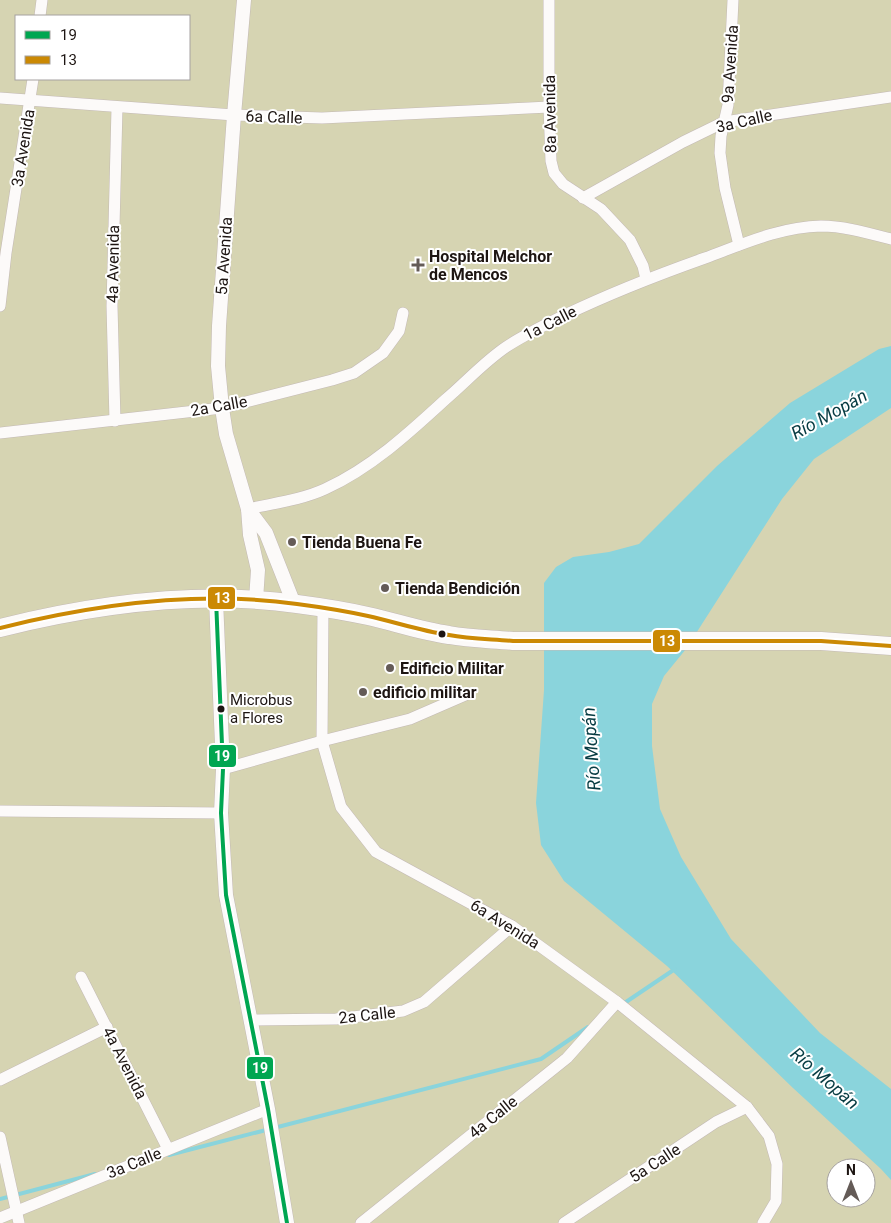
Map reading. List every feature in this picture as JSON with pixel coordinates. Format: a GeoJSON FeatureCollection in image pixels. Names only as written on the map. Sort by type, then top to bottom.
{"type":"FeatureCollection","features":[{"type":"Feature","properties":{"kind":"highway"},"geometry":{"type":"LineString","coordinates":[[0,625],[167,599],[216,599],[256,600],[323,608],[367,616],[451,636],[513,640],[821,641],[891,646]]}},
{"type":"Feature","properties":{"kind":"street"},"geometry":{"type":"LineString","coordinates":[[40,15],[42,0]]}},
{"type":"Feature","properties":{"kind":"street","name":"5a Avenida"},"geometry":{"type":"LineString","coordinates":[[244,0],[219,326],[218,366],[226,434],[248,508],[250,536],[258,570],[256,600]]}},
{"type":"Feature","properties":{"kind":"street","name":"8a Avenida"},"geometry":{"type":"LineString","coordinates":[[549,0],[549,107],[551,161],[554,173],[563,184],[601,209],[630,240],[643,266],[646,279]]}},
{"type":"Feature","properties":{"kind":"street","name":"9a Avenida"},"geometry":{"type":"LineString","coordinates":[[734,0],[728,106],[720,152],[725,188],[739,245]]}},
{"type":"Feature","properties":{"kind":"street","name":"3a Avenida"},"geometry":{"type":"LineString","coordinates":[[0,306],[6,253],[33,80]]}},
{"type":"Feature","properties":{"kind":"street","name":"6a Calle"},"geometry":{"type":"LineString","coordinates":[[0,98],[117,108],[322,118],[549,107]]}},
{"type":"Feature","properties":{"kind":"street","name":"3a Calle"},"geometry":{"type":"LineString","coordinates":[[583,198],[683,142],[724,122],[891,98]]}},
{"type":"Feature","properties":{"kind":"street","name":"4a Avenida"},"geometry":{"type":"LineString","coordinates":[[114,421],[112,306],[117,108]]}},
{"type":"Feature","properties":{"kind":"street","name":"1a Calle"},"geometry":{"type":"LineString","coordinates":[[248,508],[300,498],[344,479],[403,438],[504,348],[529,333],[605,296],[765,235],[821,226],[854,230],[891,239]]}},
{"type":"Feature","properties":{"kind":"street","name":"2a Calle"},"geometry":{"type":"LineString","coordinates":[[0,433],[222,408],[354,374],[383,353],[399,331],[403,313]]}},
{"type":"Feature","properties":{"kind":"street","name":"5a Avenida"},"geometry":{"type":"LineString","coordinates":[[248,508],[266,533],[294,604]]}},
{"type":"Feature","properties":{"kind":"street"},"geometry":{"type":"LineString","coordinates":[[216,599],[223,769],[221,813],[226,895],[268,1109],[286,1223]]}},
{"type":"Feature","properties":{"kind":"street","name":"6a Avenida"},"geometry":{"type":"LineString","coordinates":[[323,608],[322,741],[340,807],[376,852],[512,926],[617,1002],[747,1106],[770,1136],[777,1164],[776,1201],[763,1223]]}},
{"type":"Feature","properties":{"kind":"street"},"geometry":{"type":"LineString","coordinates":[[223,769],[410,719],[470,693]]}},
{"type":"Feature","properties":{"kind":"street"},"geometry":{"type":"LineString","coordinates":[[0,811],[221,813]]}},
{"type":"Feature","properties":{"kind":"street","name":"2a Calle"},"geometry":{"type":"LineString","coordinates":[[250,1020],[336,1019],[403,1011],[424,1002],[512,926]]}},
{"type":"Feature","properties":{"kind":"street","name":"4a Avenida"},"geometry":{"type":"LineString","coordinates":[[81,977],[168,1150]]}},
{"type":"Feature","properties":{"kind":"street","name":"4a Calle"},"geometry":{"type":"LineString","coordinates":[[361,1223],[567,1058],[617,1002]]}},
{"type":"Feature","properties":{"kind":"street"},"geometry":{"type":"LineString","coordinates":[[0,1080],[107,1027]]}},
{"type":"Feature","properties":{"kind":"street","name":"5a Calle"},"geometry":{"type":"LineString","coordinates":[[569,1222],[716,1122],[747,1106]]}},
{"type":"Feature","properties":{"kind":"street","name":"3a Calle"},"geometry":{"type":"LineString","coordinates":[[0,1218],[268,1109]]}},
{"type":"Feature","properties":{"kind":"street"},"geometry":{"type":"LineString","coordinates":[[0,1137],[19,1223]]}},
{"type":"Feature","properties":{"kind":"shaded area"},"geometry":{"type":"Polygon","coordinates":[[[0,0],[891,0],[891,1223],[0,1223],[0,0]]]}},
{"type":"Feature","properties":{"kind":"water","name":"Río Mopán"},"geometry":{"type":"Polygon","coordinates":[[[891,346],[891,408],[814,459],[782,499],[686,649],[664,676],[652,704],[652,746],[660,809],[681,857],[731,939],[820,1033],[891,1089],[891,1180],[876,1164],[876,1158],[869,1158],[793,1088],[667,966],[564,881],[541,845],[536,803],[544,690],[544,583],[556,567],[573,557],[609,552],[639,544],[717,466],[790,403],[879,349],[891,346]]]}},
{"type":"Feature","properties":{"kind":"waterway"},"geometry":{"type":"LineString","coordinates":[[623,1004],[675,969]]}},
{"type":"Feature","properties":{"kind":"waterway"},"geometry":{"type":"LineString","coordinates":[[169,1155],[541,1059],[588,1027]]}},
{"type":"Feature","properties":{"kind":"waterway"},"geometry":{"type":"LineString","coordinates":[[0,1199],[95,1174]]}},
{"type":"Feature","properties":{"kind":"transit line","name":"13"},"geometry":{"type":"LineString","coordinates":[[0,628],[110,606],[185,599],[222,598],[260,600],[324,608],[368,616],[418,629],[481,639],[513,641],[821,641],[891,646]]}},
{"type":"Feature","properties":{"kind":"transit line","name":"19"},"geometry":{"type":"LineString","coordinates":[[216,599],[223,769],[221,813],[226,895],[268,1109],[287,1223]]}},
{"type":"Feature","properties":{"kind":"place","name":"Hospital Melchor de Mencos"},"geometry":{"type":"Point","coordinates":[418,265]}},
{"type":"Feature","properties":{"kind":"place","name":"Tienda Buena Fe"},"geometry":{"type":"Point","coordinates":[292,542]}},
{"type":"Feature","properties":{"kind":"place","name":"Tienda Bendición"},"geometry":{"type":"Point","coordinates":[385,588]}},
{"type":"Feature","properties":{"kind":"place","name":"Edificio Militar"},"geometry":{"type":"Point","coordinates":[390,668]}},
{"type":"Feature","properties":{"kind":"place","name":"edificio militar"},"geometry":{"type":"Point","coordinates":[363,692]}},
{"type":"Feature","properties":{"kind":"place","name":"Microbus a Flores"},"geometry":{"type":"Point","coordinates":[221,709]}}]}
